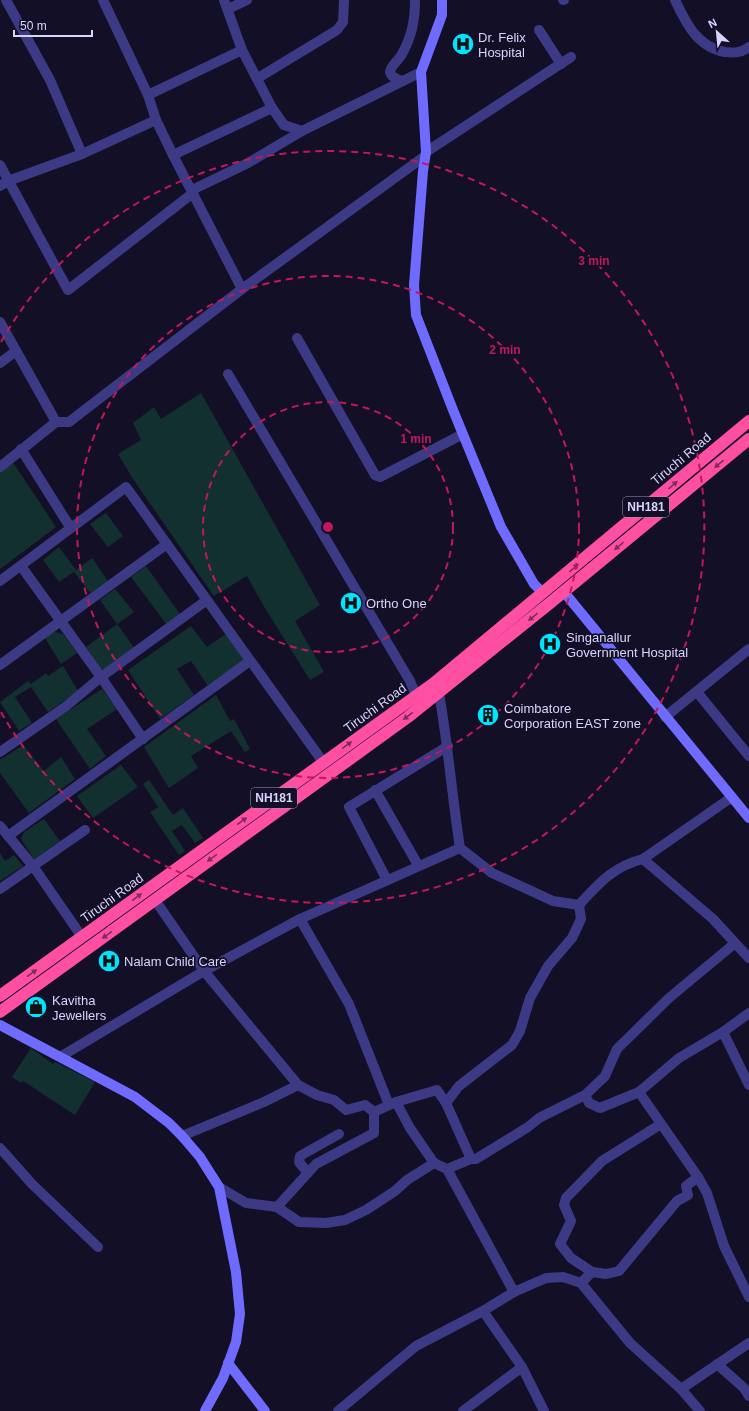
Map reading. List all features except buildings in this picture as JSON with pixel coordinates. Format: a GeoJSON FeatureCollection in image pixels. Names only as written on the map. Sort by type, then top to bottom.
{"type":"FeatureCollection","features":[{"type":"Feature","properties":{"kind":"highway","name":"Tiruchi Road"},"geometry":{"type":"LineString","coordinates":[[0,996],[434,683],[749,421]]}},
{"type":"Feature","properties":{"kind":"highway","name":"Tiruchi Road"},"geometry":{"type":"LineString","coordinates":[[0,1012],[439,693],[749,439]]}},
{"type":"Feature","properties":{"kind":"highway"},"geometry":{"type":"LineString","coordinates":[[219,838],[227,848]]}},
{"type":"Feature","properties":{"kind":"street"},"geometry":{"type":"LineString","coordinates":[[6,0],[50,80],[82,154]]}},
{"type":"Feature","properties":{"kind":"street"},"geometry":{"type":"LineString","coordinates":[[103,0],[148,95],[156,120],[242,289]]}},
{"type":"Feature","properties":{"kind":"street"},"geometry":{"type":"LineString","coordinates":[[247,0],[226,5],[242,50],[258,78],[272,108],[284,125],[302,131]]}},
{"type":"Feature","properties":{"kind":"street"},"geometry":{"type":"LineString","coordinates":[[258,78],[337,30],[342,22],[344,0]]}},
{"type":"Feature","properties":{"kind":"street"},"geometry":{"type":"LineString","coordinates":[[402,82],[393,77],[390,69],[402,56],[411,35],[415,18],[415,0]]}},
{"type":"Feature","properties":{"kind":"street"},"geometry":{"type":"LineString","coordinates":[[442,0],[442,15],[421,72],[426,154],[414,285],[416,315],[501,526],[534,584],[543,593]]}},
{"type":"Feature","properties":{"kind":"street"},"geometry":{"type":"LineString","coordinates":[[675,0],[686,22],[697,38],[703,43],[716,50],[730,53],[742,52],[749,48]]}},
{"type":"Feature","properties":{"kind":"street"},"geometry":{"type":"LineString","coordinates":[[539,30],[561,64]]}},
{"type":"Feature","properties":{"kind":"street"},"geometry":{"type":"LineString","coordinates":[[148,95],[242,50]]}},
{"type":"Feature","properties":{"kind":"street"},"geometry":{"type":"LineString","coordinates":[[0,467],[56,422],[69,422],[242,289],[426,154],[571,57]]}},
{"type":"Feature","properties":{"kind":"street"},"geometry":{"type":"LineString","coordinates":[[0,166],[4,183],[68,290],[193,192],[248,163],[302,131],[421,72]]}},
{"type":"Feature","properties":{"kind":"street"},"geometry":{"type":"LineString","coordinates":[[173,155],[272,108]]}},
{"type":"Feature","properties":{"kind":"street"},"geometry":{"type":"LineString","coordinates":[[4,183],[82,154],[156,120]]}},
{"type":"Feature","properties":{"kind":"street"},"geometry":{"type":"LineString","coordinates":[[0,322],[56,422]]}},
{"type":"Feature","properties":{"kind":"street"},"geometry":{"type":"LineString","coordinates":[[298,338],[375,475],[380,477],[463,434]]}},
{"type":"Feature","properties":{"kind":"street"},"geometry":{"type":"LineString","coordinates":[[0,364],[16,351]]}},
{"type":"Feature","properties":{"kind":"street"},"geometry":{"type":"LineString","coordinates":[[228,374],[404,669],[416,695]]}},
{"type":"Feature","properties":{"kind":"street"},"geometry":{"type":"LineString","coordinates":[[21,450],[70,527]]}},
{"type":"Feature","properties":{"kind":"street"},"geometry":{"type":"LineString","coordinates":[[0,581],[70,527],[126,487],[323,762]]}},
{"type":"Feature","properties":{"kind":"street"},"geometry":{"type":"LineString","coordinates":[[0,665],[166,544]]}},
{"type":"Feature","properties":{"kind":"street"},"geometry":{"type":"LineString","coordinates":[[21,566],[60,622],[102,677],[143,739]]}},
{"type":"Feature","properties":{"kind":"street"},"geometry":{"type":"LineString","coordinates":[[564,592],[749,818]]}},
{"type":"Feature","properties":{"kind":"street"},"geometry":{"type":"LineString","coordinates":[[0,752],[65,707],[102,677],[207,600]]}},
{"type":"Feature","properties":{"kind":"street"},"geometry":{"type":"LineString","coordinates":[[665,717],[749,649]]}},
{"type":"Feature","properties":{"kind":"street"},"geometry":{"type":"LineString","coordinates":[[8,836],[250,661]]}},
{"type":"Feature","properties":{"kind":"street"},"geometry":{"type":"LineString","coordinates":[[697,692],[749,756]]}},
{"type":"Feature","properties":{"kind":"street"},"geometry":{"type":"LineString","coordinates":[[439,693],[448,746],[452,796],[460,848],[492,873],[552,901],[579,905]]}},
{"type":"Feature","properties":{"kind":"street"},"geometry":{"type":"LineString","coordinates":[[387,880],[349,807],[448,746]]}},
{"type":"Feature","properties":{"kind":"street"},"geometry":{"type":"LineString","coordinates":[[375,790],[418,865]]}},
{"type":"Feature","properties":{"kind":"street"},"geometry":{"type":"LineString","coordinates":[[579,905],[603,879],[628,863],[644,859],[732,797]]}},
{"type":"Feature","properties":{"kind":"street"},"geometry":{"type":"LineString","coordinates":[[0,826],[33,866],[82,937]]}},
{"type":"Feature","properties":{"kind":"street"},"geometry":{"type":"LineString","coordinates":[[0,889],[85,830]]}},
{"type":"Feature","properties":{"kind":"street"},"geometry":{"type":"LineString","coordinates":[[60,1057],[204,971],[300,919],[418,865],[460,848]]}},
{"type":"Feature","properties":{"kind":"street"},"geometry":{"type":"LineString","coordinates":[[644,859],[713,919],[734,944],[749,958]]}},
{"type":"Feature","properties":{"kind":"street"},"geometry":{"type":"LineString","coordinates":[[154,900],[204,971],[298,1085],[317,1095],[334,1100],[346,1110],[365,1105],[374,1112]]}},
{"type":"Feature","properties":{"kind":"street"},"geometry":{"type":"LineString","coordinates":[[446,1103],[459,1086],[512,1045],[520,1030],[534,992],[548,966],[572,938],[581,919],[579,905]]}},
{"type":"Feature","properties":{"kind":"street"},"geometry":{"type":"LineString","coordinates":[[300,919],[349,1004],[393,1103],[434,1163],[447,1168],[514,1292]]}},
{"type":"Feature","properties":{"kind":"street"},"geometry":{"type":"LineString","coordinates":[[447,1168],[471,1159],[476,1159],[488,1153],[539,1118],[585,1095],[605,1076],[617,1049],[669,998],[734,944]]}},
{"type":"Feature","properties":{"kind":"street"},"geometry":{"type":"LineString","coordinates":[[585,1095],[589,1103],[600,1108],[639,1092],[680,1058],[723,1032],[749,1013]]}},
{"type":"Feature","properties":{"kind":"street"},"geometry":{"type":"LineString","coordinates":[[0,1025],[135,1097],[169,1122],[200,1157],[218,1187],[236,1272],[240,1314],[236,1342],[206,1411]]}},
{"type":"Feature","properties":{"kind":"street"},"geometry":{"type":"LineString","coordinates":[[723,1032],[749,1085]]}},
{"type":"Feature","properties":{"kind":"street"},"geometry":{"type":"LineString","coordinates":[[182,1136],[264,1102],[298,1085]]}},
{"type":"Feature","properties":{"kind":"street"},"geometry":{"type":"LineString","coordinates":[[374,1112],[393,1103],[437,1090],[446,1103],[471,1159]]}},
{"type":"Feature","properties":{"kind":"street"},"geometry":{"type":"LineString","coordinates":[[639,1092],[698,1177],[707,1193],[724,1246],[749,1297]]}},
{"type":"Feature","properties":{"kind":"street"},"geometry":{"type":"LineString","coordinates":[[277,1207],[323,1159],[374,1133],[374,1112]]}},
{"type":"Feature","properties":{"kind":"street"},"geometry":{"type":"LineString","coordinates":[[661,1124],[602,1161],[566,1198],[564,1205],[571,1221],[560,1244],[572,1258],[592,1272],[606,1274],[619,1271],[678,1201],[688,1195],[686,1186],[698,1177]]}},
{"type":"Feature","properties":{"kind":"street"},"geometry":{"type":"LineString","coordinates":[[308,1173],[299,1162],[300,1156],[339,1134]]}},
{"type":"Feature","properties":{"kind":"street"},"geometry":{"type":"LineString","coordinates":[[0,1148],[32,1184],[98,1247]]}},
{"type":"Feature","properties":{"kind":"street"},"geometry":{"type":"LineString","coordinates":[[218,1187],[246,1203],[277,1207],[299,1222],[326,1223],[345,1220],[366,1210],[395,1191],[407,1180],[434,1163]]}},
{"type":"Feature","properties":{"kind":"street"},"geometry":{"type":"LineString","coordinates":[[581,1283],[592,1272]]}},
{"type":"Feature","properties":{"kind":"street"},"geometry":{"type":"LineString","coordinates":[[338,1411],[416,1346],[483,1311],[514,1292],[546,1278],[563,1277],[581,1283],[630,1343],[681,1389],[700,1411]]}},
{"type":"Feature","properties":{"kind":"street"},"geometry":{"type":"LineString","coordinates":[[483,1311],[522,1367],[544,1411]]}},
{"type":"Feature","properties":{"kind":"street"},"geometry":{"type":"LineString","coordinates":[[681,1389],[749,1342]]}},
{"type":"Feature","properties":{"kind":"street"},"geometry":{"type":"LineString","coordinates":[[228,1363],[265,1411]]}},
{"type":"Feature","properties":{"kind":"street"},"geometry":{"type":"LineString","coordinates":[[717,1364],[744,1388],[749,1396]]}},
{"type":"Feature","properties":{"kind":"street"},"geometry":{"type":"LineString","coordinates":[[462,1411],[522,1367]]}},
{"type":"Feature","properties":{"kind":"green space"},"geometry":{"type":"Polygon","coordinates":[[[201,393],[320,605],[295,621],[324,672],[310,680],[263,605],[247,576],[214,596],[133,479],[118,454],[141,440],[133,423],[154,407],[161,419],[201,393]]]}},
{"type":"Feature","properties":{"kind":"green space"},"geometry":{"type":"Polygon","coordinates":[[[10,458],[56,527],[0,569],[0,465],[10,458]]]}},
{"type":"Feature","properties":{"kind":"green space"},"geometry":{"type":"Polygon","coordinates":[[[106,513],[123,536],[108,547],[90,524],[106,513]]]}},
{"type":"Feature","properties":{"kind":"green space"},"geometry":{"type":"Polygon","coordinates":[[[59,547],[76,570],[92,558],[108,581],[90,593],[74,572],[59,582],[43,560],[59,547]]]}},
{"type":"Feature","properties":{"kind":"green space"},"geometry":{"type":"Polygon","coordinates":[[[146,566],[180,614],[167,625],[131,577],[146,566]]]}},
{"type":"Feature","properties":{"kind":"green space"},"geometry":{"type":"Polygon","coordinates":[[[115,589],[134,612],[117,624],[100,600],[115,589]]]}},
{"type":"Feature","properties":{"kind":"green space"},"geometry":{"type":"Polygon","coordinates":[[[117,624],[135,649],[105,670],[100,668],[86,647],[117,624]]]}},
{"type":"Feature","properties":{"kind":"green space"},"geometry":{"type":"Polygon","coordinates":[[[191,626],[207,647],[227,633],[245,660],[208,686],[191,661],[177,669],[194,695],[160,719],[128,670],[191,626]]]}},
{"type":"Feature","properties":{"kind":"green space"},"geometry":{"type":"Polygon","coordinates":[[[54,632],[63,634],[77,653],[61,664],[45,638],[54,632]]]}},
{"type":"Feature","properties":{"kind":"green space"},"geometry":{"type":"Polygon","coordinates":[[[63,666],[78,691],[48,712],[31,687],[15,697],[32,723],[19,731],[0,702],[28,681],[31,684],[46,673],[48,676],[63,666]]]}},
{"type":"Feature","properties":{"kind":"green space"},"geometry":{"type":"Polygon","coordinates":[[[102,689],[117,709],[87,729],[106,756],[90,769],[56,719],[102,689]]]}},
{"type":"Feature","properties":{"kind":"green space"},"geometry":{"type":"Polygon","coordinates":[[[216,695],[230,721],[234,719],[250,749],[245,752],[231,731],[191,756],[198,768],[169,788],[144,747],[216,695]]]}},
{"type":"Feature","properties":{"kind":"green space"},"geometry":{"type":"Polygon","coordinates":[[[23,745],[44,771],[61,757],[75,779],[29,813],[0,773],[0,760],[23,745]]]}},
{"type":"Feature","properties":{"kind":"green space"},"geometry":{"type":"Polygon","coordinates":[[[121,765],[138,787],[93,818],[77,796],[121,765]]]}},
{"type":"Feature","properties":{"kind":"green space"},"geometry":{"type":"Polygon","coordinates":[[[149,780],[173,815],[183,808],[203,838],[195,843],[182,825],[172,831],[185,851],[179,855],[150,812],[158,807],[143,784],[149,780]]]}},
{"type":"Feature","properties":{"kind":"green space"},"geometry":{"type":"Polygon","coordinates":[[[44,819],[60,841],[34,859],[21,839],[24,832],[44,819]]]}},
{"type":"Feature","properties":{"kind":"green space"},"geometry":{"type":"Polygon","coordinates":[[[0,853],[5,861],[14,855],[23,866],[0,881],[0,853]]]}},
{"type":"Feature","properties":{"kind":"green space"},"geometry":{"type":"Polygon","coordinates":[[[31,1048],[53,1064],[55,1062],[95,1082],[75,1115],[23,1081],[21,1083],[12,1077],[31,1048]]]}},
{"type":"Feature","properties":{"kind":"place","name":"Dr. Felix Hospital"},"geometry":{"type":"Point","coordinates":[463,44]}},
{"type":"Feature","properties":{"kind":"place","name":"Ortho One"},"geometry":{"type":"Point","coordinates":[351,603]}},
{"type":"Feature","properties":{"kind":"place","name":"Singanallur Government Hospital"},"geometry":{"type":"Point","coordinates":[550,644]}},
{"type":"Feature","properties":{"kind":"place","name":"Coimbatore Corporation EAST zone"},"geometry":{"type":"Point","coordinates":[488,715]}},
{"type":"Feature","properties":{"kind":"place","name":"Nalam Child Care"},"geometry":{"type":"Point","coordinates":[109,961]}},
{"type":"Feature","properties":{"kind":"place","name":"Kavitha Jewellers"},"geometry":{"type":"Point","coordinates":[36,1007]}}]}
